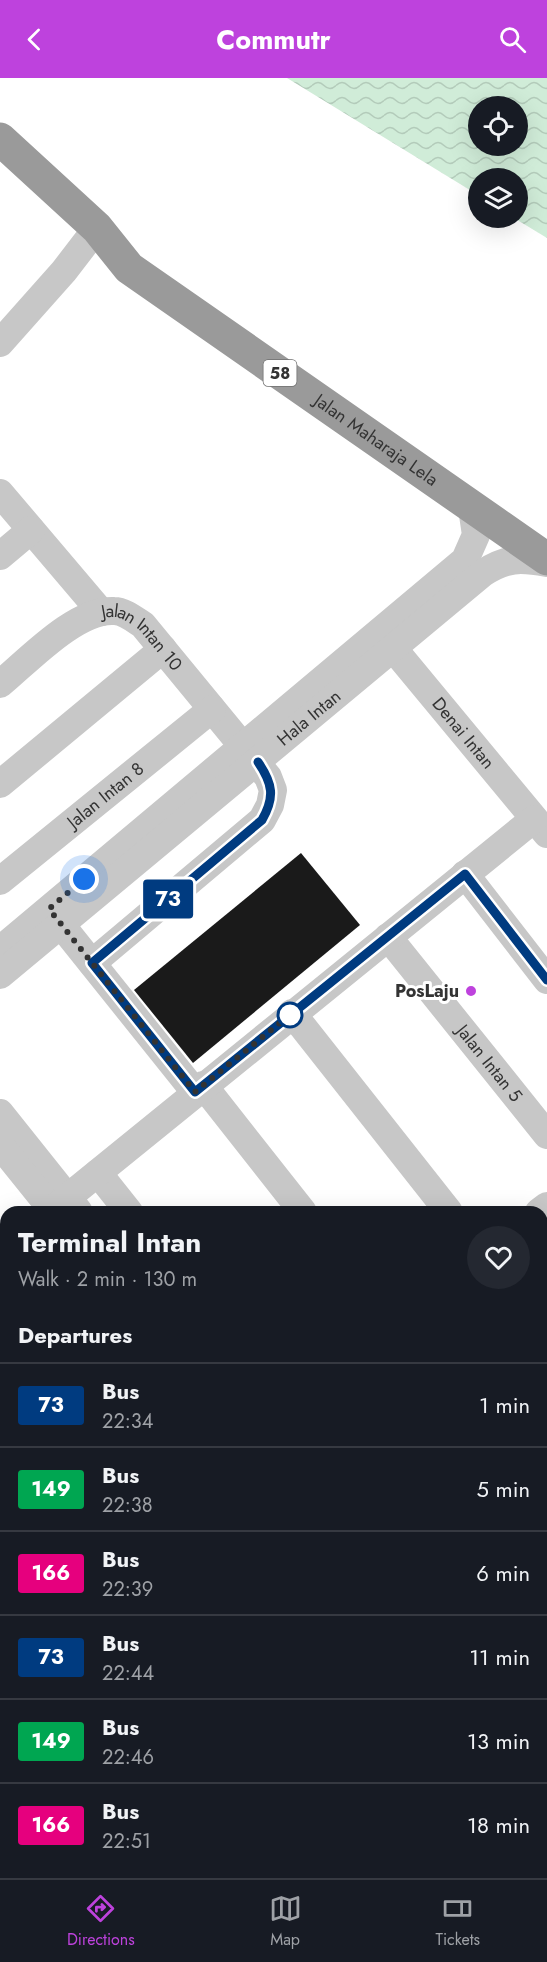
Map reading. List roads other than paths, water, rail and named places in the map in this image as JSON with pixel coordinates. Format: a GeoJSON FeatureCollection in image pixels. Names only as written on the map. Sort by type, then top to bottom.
{"type":"FeatureCollection","features":[{"type":"Feature","properties":{"kind":"highway","name":"Jalan Maharaja Lela"},"geometry":{"type":"LineString","coordinates":[[0,139],[97,228],[129,268],[547,561]]}},
{"type":"Feature","properties":{"kind":"highway","name":"Jalan Maharaja Lela"},"geometry":{"type":"LineString","coordinates":[[97,228],[141,250],[547,533]]}},
{"type":"Feature","properties":{"kind":"street"},"geometry":{"type":"LineString","coordinates":[[0,343],[64,271],[97,228]]}},
{"type":"Feature","properties":{"kind":"street"},"geometry":{"type":"LineString","coordinates":[[0,493],[101,612]]}},
{"type":"Feature","properties":{"kind":"street","name":"Hala Intan"},"geometry":{"type":"LineString","coordinates":[[387,641],[465,560],[476,535],[472,508]]}},
{"type":"Feature","properties":{"kind":"street"},"geometry":{"type":"LineString","coordinates":[[0,556],[31,530]]}},
{"type":"Feature","properties":{"kind":"street","name":"Hala Intan"},"geometry":{"type":"LineString","coordinates":[[0,975],[55,917],[387,641],[497,564],[522,558],[547,561]]}},
{"type":"Feature","properties":{"kind":"street","name":"Jalan Intan 10"},"geometry":{"type":"LineString","coordinates":[[0,684],[73,624],[101,612],[116,611],[129,616],[143,626],[163,648],[251,754],[273,790],[270,805],[262,820],[92,963]]}},
{"type":"Feature","properties":{"kind":"street","name":"Denai Intan"},"geometry":{"type":"LineString","coordinates":[[387,641],[540,826]]}},
{"type":"Feature","properties":{"kind":"street"},"geometry":{"type":"LineString","coordinates":[[0,784],[163,648]]}},
{"type":"Feature","properties":{"kind":"street","name":"Jalan Intan 8"},"geometry":{"type":"LineString","coordinates":[[0,881],[212,709]]}},
{"type":"Feature","properties":{"kind":"street"},"geometry":{"type":"LineString","coordinates":[[65,1206],[98,1173],[199,1088],[465,874],[540,826]]}},
{"type":"Feature","properties":{"kind":"street"},"geometry":{"type":"LineString","coordinates":[[465,874],[547,980]]}},
{"type":"Feature","properties":{"kind":"street"},"geometry":{"type":"LineString","coordinates":[[55,917],[298,1206]]}},
{"type":"Feature","properties":{"kind":"street","name":"Hala Intan"},"geometry":{"type":"LineString","coordinates":[[0,950],[55,917]]}},
{"type":"Feature","properties":{"kind":"street","name":"Jalan Intan 5"},"geometry":{"type":"LineString","coordinates":[[388,937],[547,1135]]}},
{"type":"Feature","properties":{"kind":"street"},"geometry":{"type":"LineString","coordinates":[[292,1013],[444,1206]]}},
{"type":"Feature","properties":{"kind":"street"},"geometry":{"type":"LineString","coordinates":[[0,1113],[62,1206]]}},
{"type":"Feature","properties":{"kind":"street"},"geometry":{"type":"LineString","coordinates":[[0,1146],[61,1206]]}},
{"type":"Feature","properties":{"kind":"street"},"geometry":{"type":"LineString","coordinates":[[98,1173],[124,1206]]}},
{"type":"Feature","properties":{"kind":"water"},"geometry":{"type":"Polygon","coordinates":[[[287,78],[547,78],[547,238],[528,226],[528,168],[468,168],[468,189],[287,78]]]}},
{"type":"Feature","properties":{"kind":"place","name":"PosLaju"},"geometry":{"type":"Point","coordinates":[471,991]}}]}
